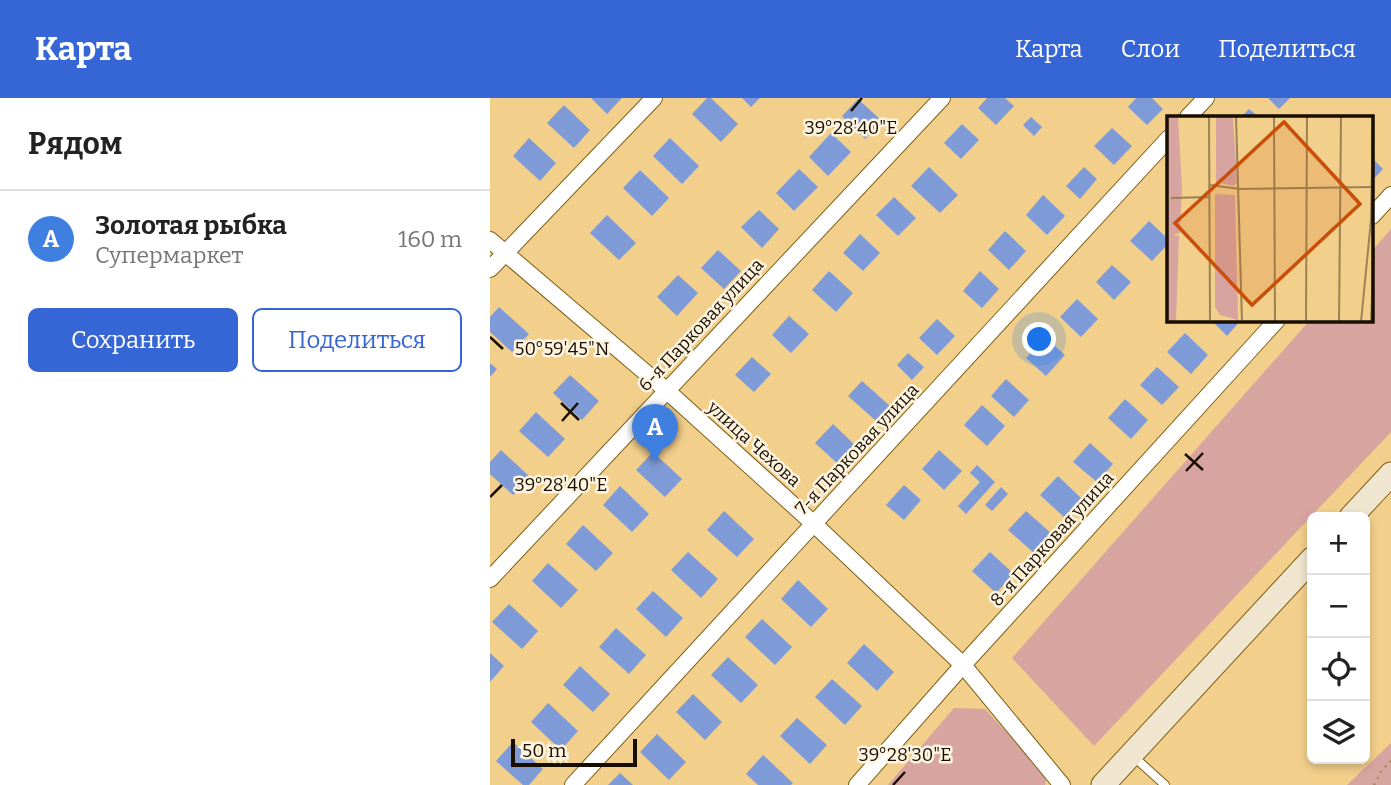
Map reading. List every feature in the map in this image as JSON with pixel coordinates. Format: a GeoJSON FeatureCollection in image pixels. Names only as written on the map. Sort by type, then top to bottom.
{"type":"FeatureCollection","features":[{"type":"Feature","properties":{"kind":"main road"},"geometry":{"type":"LineString","coordinates":[[1356,512],[1391,474]]}},
{"type":"Feature","properties":{"kind":"main road"},"geometry":{"type":"LineString","coordinates":[[1103,785],[1307,564]]}},
{"type":"Feature","properties":{"kind":"street"},"geometry":{"type":"LineString","coordinates":[[490,269],[654,98]]}},
{"type":"Feature","properties":{"kind":"street","name":"6-я Парковая улица"},"geometry":{"type":"LineString","coordinates":[[490,579],[942,98]]}},
{"type":"Feature","properties":{"kind":"street"},"geometry":{"type":"LineString","coordinates":[[1189,116],[1206,98]]}},
{"type":"Feature","properties":{"kind":"street","name":"7-я Парковая улица"},"geometry":{"type":"LineString","coordinates":[[573,785],[1167,140]]}},
{"type":"Feature","properties":{"kind":"street"},"geometry":{"type":"LineString","coordinates":[[1374,214],[1391,195]]}},
{"type":"Feature","properties":{"kind":"street","name":"улица Чехова"},"geometry":{"type":"LineString","coordinates":[[490,240],[666,390],[814,524],[963,665],[1062,785]]}},
{"type":"Feature","properties":{"kind":"street","name":"8-я Парковая улица"},"geometry":{"type":"LineString","coordinates":[[857,785],[1275,322]]}},
{"type":"Feature","properties":{"kind":"lane"},"geometry":{"type":"LineString","coordinates":[[1131,754],[1165,785]]}},
{"type":"Feature","properties":{"kind":"path"},"geometry":{"type":"LineString","coordinates":[[1374,785],[1382,769],[1391,761]]}},
{"type":"Feature","properties":{"kind":"shaded area"},"geometry":{"type":"Polygon","coordinates":[[[1391,229],[1391,432],[1315,512],[1307,512],[1307,521],[1094,746],[1012,658],[1308,322],[1374,322],[1374,249],[1391,229]]]}},
{"type":"Feature","properties":{"kind":"shaded area"},"geometry":{"type":"Polygon","coordinates":[[[954,708],[985,709],[1047,775],[1045,785],[888,785],[954,708]]]}},
{"type":"Feature","properties":{"kind":"shaded area"},"geometry":{"type":"Polygon","coordinates":[[[1391,743],[1391,785],[1347,785],[1370,764],[1391,743]]]}},
{"type":"Feature","properties":{"kind":"building"},"geometry":{"type":"Polygon","coordinates":[[[591,98],[622,98],[607,114],[591,98]]]}},
{"type":"Feature","properties":{"kind":"building"},"geometry":{"type":"Polygon","coordinates":[[[707,98],[711,98],[738,124],[721,142],[692,114],[707,98]]]}},
{"type":"Feature","properties":{"kind":"building"},"geometry":{"type":"Polygon","coordinates":[[[742,98],[760,98],[751,107],[742,98]]]}},
{"type":"Feature","properties":{"kind":"building"},"geometry":{"type":"Polygon","coordinates":[[[987,98],[1005,98],[1014,106],[996,125],[978,108],[987,98]]]}},
{"type":"Feature","properties":{"kind":"building"},"geometry":{"type":"Polygon","coordinates":[[[1136,98],[1152,98],[1163,109],[1147,125],[1128,107],[1136,98]]]}},
{"type":"Feature","properties":{"kind":"building"},"geometry":{"type":"Polygon","coordinates":[[[1268,98],[1290,98],[1279,109],[1268,98]]]}},
{"type":"Feature","properties":{"kind":"building"},"geometry":{"type":"Polygon","coordinates":[[[858,99],[882,121],[865,139],[842,116],[858,99]]]}},
{"type":"Feature","properties":{"kind":"building"},"geometry":{"type":"Polygon","coordinates":[[[564,105],[590,130],[574,148],[547,123],[564,105]]]}},
{"type":"Feature","properties":{"kind":"building"},"geometry":{"type":"Polygon","coordinates":[[[1249,109],[1258,116],[1242,116],[1249,109]]]}},
{"type":"Feature","properties":{"kind":"building"},"geometry":{"type":"Polygon","coordinates":[[[1031,117],[1042,127],[1034,136],[1023,125],[1031,117]]]}},
{"type":"Feature","properties":{"kind":"building"},"geometry":{"type":"Polygon","coordinates":[[[962,124],[979,140],[961,159],[944,143],[962,124]]]}},
{"type":"Feature","properties":{"kind":"building"},"geometry":{"type":"Polygon","coordinates":[[[1112,128],[1132,146],[1114,165],[1094,146],[1112,128]]]}},
{"type":"Feature","properties":{"kind":"building"},"geometry":{"type":"Polygon","coordinates":[[[831,133],[851,152],[828,176],[809,157],[831,133]]]}},
{"type":"Feature","properties":{"kind":"building"},"geometry":{"type":"Polygon","coordinates":[[[529,138],[556,163],[540,181],[513,156],[529,138]]]}},
{"type":"Feature","properties":{"kind":"building"},"geometry":{"type":"Polygon","coordinates":[[[670,138],[699,166],[682,184],[653,156],[670,138]]]}},
{"type":"Feature","properties":{"kind":"building"},"geometry":{"type":"Polygon","coordinates":[[[1374,160],[1383,169],[1374,179],[1374,160]]]}},
{"type":"Feature","properties":{"kind":"building"},"geometry":{"type":"Polygon","coordinates":[[[929,167],[958,195],[940,213],[911,186],[929,167]]]}},
{"type":"Feature","properties":{"kind":"building"},"geometry":{"type":"Polygon","coordinates":[[[1084,167],[1097,179],[1080,199],[1066,186],[1084,167]]]}},
{"type":"Feature","properties":{"kind":"building"},"geometry":{"type":"Polygon","coordinates":[[[799,169],[818,187],[794,211],[776,193],[799,169]]]}},
{"type":"Feature","properties":{"kind":"building"},"geometry":{"type":"Polygon","coordinates":[[[640,170],[669,198],[652,216],[623,188],[640,170]]]}},
{"type":"Feature","properties":{"kind":"building"},"geometry":{"type":"Polygon","coordinates":[[[1043,195],[1065,216],[1047,235],[1026,215],[1043,195]]]}},
{"type":"Feature","properties":{"kind":"building"},"geometry":{"type":"Polygon","coordinates":[[[894,197],[916,218],[898,236],[876,215],[894,197]]]}},
{"type":"Feature","properties":{"kind":"building"},"geometry":{"type":"Polygon","coordinates":[[[759,210],[779,229],[762,248],[741,227],[759,210]]]}},
{"type":"Feature","properties":{"kind":"building"},"geometry":{"type":"Polygon","coordinates":[[[607,215],[636,243],[619,260],[590,233],[607,215]]]}},
{"type":"Feature","properties":{"kind":"building"},"geometry":{"type":"Polygon","coordinates":[[[1149,221],[1167,238],[1167,245],[1152,261],[1130,241],[1149,221]]]}},
{"type":"Feature","properties":{"kind":"building"},"geometry":{"type":"Polygon","coordinates":[[[1005,231],[1026,251],[1009,270],[988,250],[1005,231]]]}},
{"type":"Feature","properties":{"kind":"building"},"geometry":{"type":"Polygon","coordinates":[[[860,234],[880,253],[863,271],[843,253],[860,234]]]}},
{"type":"Feature","properties":{"kind":"building"},"geometry":{"type":"Polygon","coordinates":[[[718,250],[741,271],[724,289],[701,268],[718,250]]]}},
{"type":"Feature","properties":{"kind":"building"},"geometry":{"type":"Polygon","coordinates":[[[1112,265],[1131,282],[1114,300],[1096,282],[1112,265]]]}},
{"type":"Feature","properties":{"kind":"building"},"geometry":{"type":"Polygon","coordinates":[[[829,271],[853,293],[836,312],[812,290],[829,271]]]}},
{"type":"Feature","properties":{"kind":"building"},"geometry":{"type":"Polygon","coordinates":[[[980,271],[999,289],[982,308],[963,291],[980,271]]]}},
{"type":"Feature","properties":{"kind":"building"},"geometry":{"type":"Polygon","coordinates":[[[678,275],[698,293],[677,316],[657,297],[678,275]]]}},
{"type":"Feature","properties":{"kind":"building"},"geometry":{"type":"Polygon","coordinates":[[[1077,299],[1098,319],[1081,337],[1060,317],[1077,299]]]}},
{"type":"Feature","properties":{"kind":"building"},"geometry":{"type":"Polygon","coordinates":[[[499,307],[529,334],[512,352],[490,332],[490,317],[499,307]]]}},
{"type":"Feature","properties":{"kind":"building"},"geometry":{"type":"Polygon","coordinates":[[[789,316],[809,334],[791,353],[772,335],[789,316]]]}},
{"type":"Feature","properties":{"kind":"building"},"geometry":{"type":"Polygon","coordinates":[[[937,319],[955,336],[937,355],[919,338],[937,319]]]}},
{"type":"Feature","properties":{"kind":"building"},"geometry":{"type":"Polygon","coordinates":[[[1213,322],[1239,322],[1227,336],[1213,322]]]}},
{"type":"Feature","properties":{"kind":"building"},"geometry":{"type":"Polygon","coordinates":[[[1185,333],[1208,355],[1191,374],[1167,352],[1185,333]]]}},
{"type":"Feature","properties":{"kind":"building"},"geometry":{"type":"Polygon","coordinates":[[[1045,337],[1065,355],[1046,376],[1026,358],[1045,337]]]}},
{"type":"Feature","properties":{"kind":"building"},"geometry":{"type":"Polygon","coordinates":[[[908,353],[924,367],[912,380],[897,365],[908,353]]]}},
{"type":"Feature","properties":{"kind":"building"},"geometry":{"type":"Polygon","coordinates":[[[752,357],[771,374],[754,392],[735,375],[752,357]]]}},
{"type":"Feature","properties":{"kind":"building"},"geometry":{"type":"Polygon","coordinates":[[[490,363],[497,369],[490,377],[490,363]]]}},
{"type":"Feature","properties":{"kind":"building"},"geometry":{"type":"Polygon","coordinates":[[[1157,367],[1179,387],[1162,405],[1140,385],[1157,367]]]}},
{"type":"Feature","properties":{"kind":"building"},"geometry":{"type":"Polygon","coordinates":[[[570,375],[599,401],[582,420],[553,393],[570,375]]]}},
{"type":"Feature","properties":{"kind":"building"},"geometry":{"type":"Polygon","coordinates":[[[1006,379],[1029,400],[1014,417],[991,396],[1006,379]]]}},
{"type":"Feature","properties":{"kind":"building"},"geometry":{"type":"Polygon","coordinates":[[[862,381],[890,406],[876,421],[848,396],[862,381]]]}},
{"type":"Feature","properties":{"kind":"building"},"geometry":{"type":"Polygon","coordinates":[[[1125,399],[1148,420],[1131,439],[1108,418],[1125,399]]]}},
{"type":"Feature","properties":{"kind":"building"},"geometry":{"type":"Polygon","coordinates":[[[982,405],[1005,426],[987,446],[964,425],[982,405]]]}},
{"type":"Feature","properties":{"kind":"building"},"geometry":{"type":"Polygon","coordinates":[[[536,412],[565,439],[548,457],[519,431],[536,412]]]}},
{"type":"Feature","properties":{"kind":"building"},"geometry":{"type":"Polygon","coordinates":[[[833,424],[855,445],[837,463],[815,443],[833,424]]]}},
{"type":"Feature","properties":{"kind":"building"},"geometry":{"type":"Polygon","coordinates":[[[1090,443],[1113,464],[1097,482],[1073,462],[1090,443]]]}},
{"type":"Feature","properties":{"kind":"building"},"geometry":{"type":"Polygon","coordinates":[[[501,450],[530,477],[513,495],[490,474],[490,462],[501,450]]]}},
{"type":"Feature","properties":{"kind":"building"},"geometry":{"type":"Polygon","coordinates":[[[939,450],[962,471],[944,490],[922,469],[939,450]]]}},
{"type":"Feature","properties":{"kind":"building"},"geometry":{"type":"Polygon","coordinates":[[[653,452],[682,479],[665,497],[636,470],[653,452]]]}},
{"type":"Feature","properties":{"kind":"building"},"geometry":{"type":"Polygon","coordinates":[[[977,465],[995,482],[966,514],[958,506],[980,482],[970,473],[977,465]]]}},
{"type":"Feature","properties":{"kind":"building"},"geometry":{"type":"Polygon","coordinates":[[[1058,476],[1082,499],[1065,518],[1040,495],[1058,476]]]}},
{"type":"Feature","properties":{"kind":"building"},"geometry":{"type":"Polygon","coordinates":[[[904,485],[921,500],[904,520],[886,505],[904,485]]]}},
{"type":"Feature","properties":{"kind":"building"},"geometry":{"type":"Polygon","coordinates":[[[620,486],[649,514],[632,532],[603,505],[620,486]]]}},
{"type":"Feature","properties":{"kind":"building"},"geometry":{"type":"Polygon","coordinates":[[[1001,487],[1008,494],[992,511],[985,505],[1001,487]]]}},
{"type":"Feature","properties":{"kind":"building"},"geometry":{"type":"Polygon","coordinates":[[[724,511],[754,539],[737,557],[707,530],[724,511]]]}},
{"type":"Feature","properties":{"kind":"building"},"geometry":{"type":"Polygon","coordinates":[[[1026,511],[1052,534],[1035,554],[1008,530],[1026,511]]]}},
{"type":"Feature","properties":{"kind":"building"},"geometry":{"type":"Polygon","coordinates":[[[583,525],[613,553],[596,571],[566,544],[583,525]]]}},
{"type":"Feature","properties":{"kind":"building"},"geometry":{"type":"Polygon","coordinates":[[[688,552],[718,579],[701,598],[671,570],[688,552]]]}},
{"type":"Feature","properties":{"kind":"building"},"geometry":{"type":"Polygon","coordinates":[[[990,552],[1014,574],[996,593],[972,571],[990,552]]]}},
{"type":"Feature","properties":{"kind":"building"},"geometry":{"type":"Polygon","coordinates":[[[548,563],[578,590],[561,608],[532,581],[548,563]]]}},
{"type":"Feature","properties":{"kind":"building"},"geometry":{"type":"Polygon","coordinates":[[[798,580],[828,609],[811,627],[781,599],[798,580]]]}},
{"type":"Feature","properties":{"kind":"building"},"geometry":{"type":"Polygon","coordinates":[[[653,591],[683,618],[666,637],[636,609],[653,591]]]}},
{"type":"Feature","properties":{"kind":"building"},"geometry":{"type":"Polygon","coordinates":[[[509,604],[538,631],[522,649],[492,622],[509,604]]]}},
{"type":"Feature","properties":{"kind":"building"},"geometry":{"type":"Polygon","coordinates":[[[762,619],[792,647],[775,665],[745,637],[762,619]]]}},
{"type":"Feature","properties":{"kind":"building"},"geometry":{"type":"Polygon","coordinates":[[[616,628],[646,655],[629,674],[599,647],[616,628]]]}},
{"type":"Feature","properties":{"kind":"building"},"geometry":{"type":"Polygon","coordinates":[[[864,644],[894,672],[877,691],[847,663],[864,644]]]}},
{"type":"Feature","properties":{"kind":"building"},"geometry":{"type":"Polygon","coordinates":[[[490,653],[504,666],[490,682],[490,653]]]}},
{"type":"Feature","properties":{"kind":"building"},"geometry":{"type":"Polygon","coordinates":[[[728,657],[758,685],[741,703],[711,675],[728,657]]]}},
{"type":"Feature","properties":{"kind":"building"},"geometry":{"type":"Polygon","coordinates":[[[580,666],[610,694],[593,712],[563,685],[580,666]]]}},
{"type":"Feature","properties":{"kind":"building"},"geometry":{"type":"Polygon","coordinates":[[[832,679],[862,706],[845,725],[815,697],[832,679]]]}},
{"type":"Feature","properties":{"kind":"building"},"geometry":{"type":"Polygon","coordinates":[[[693,694],[722,722],[705,740],[676,712],[693,694]]]}},
{"type":"Feature","properties":{"kind":"building"},"geometry":{"type":"Polygon","coordinates":[[[548,703],[578,731],[561,750],[531,722],[548,703]]]}},
{"type":"Feature","properties":{"kind":"building"},"geometry":{"type":"Polygon","coordinates":[[[797,718],[827,745],[810,764],[780,736],[797,718]]]}},
{"type":"Feature","properties":{"kind":"building"},"geometry":{"type":"Polygon","coordinates":[[[657,734],[686,762],[669,780],[640,752],[657,734]]]}},
{"type":"Feature","properties":{"kind":"building"},"geometry":{"type":"Polygon","coordinates":[[[513,742],[543,769],[529,785],[523,785],[496,761],[513,742]]]}},
{"type":"Feature","properties":{"kind":"building"},"geometry":{"type":"Polygon","coordinates":[[[763,755],[793,783],[791,785],[758,785],[746,774],[763,755]]]}},
{"type":"Feature","properties":{"kind":"building"},"geometry":{"type":"Polygon","coordinates":[[[620,773],[633,785],[608,785],[620,773]]]}},
{"type":"Feature","properties":{"kind":"place","name":"Золотая рыбка"},"geometry":{"type":"Point","coordinates":[655,462]}}]}
